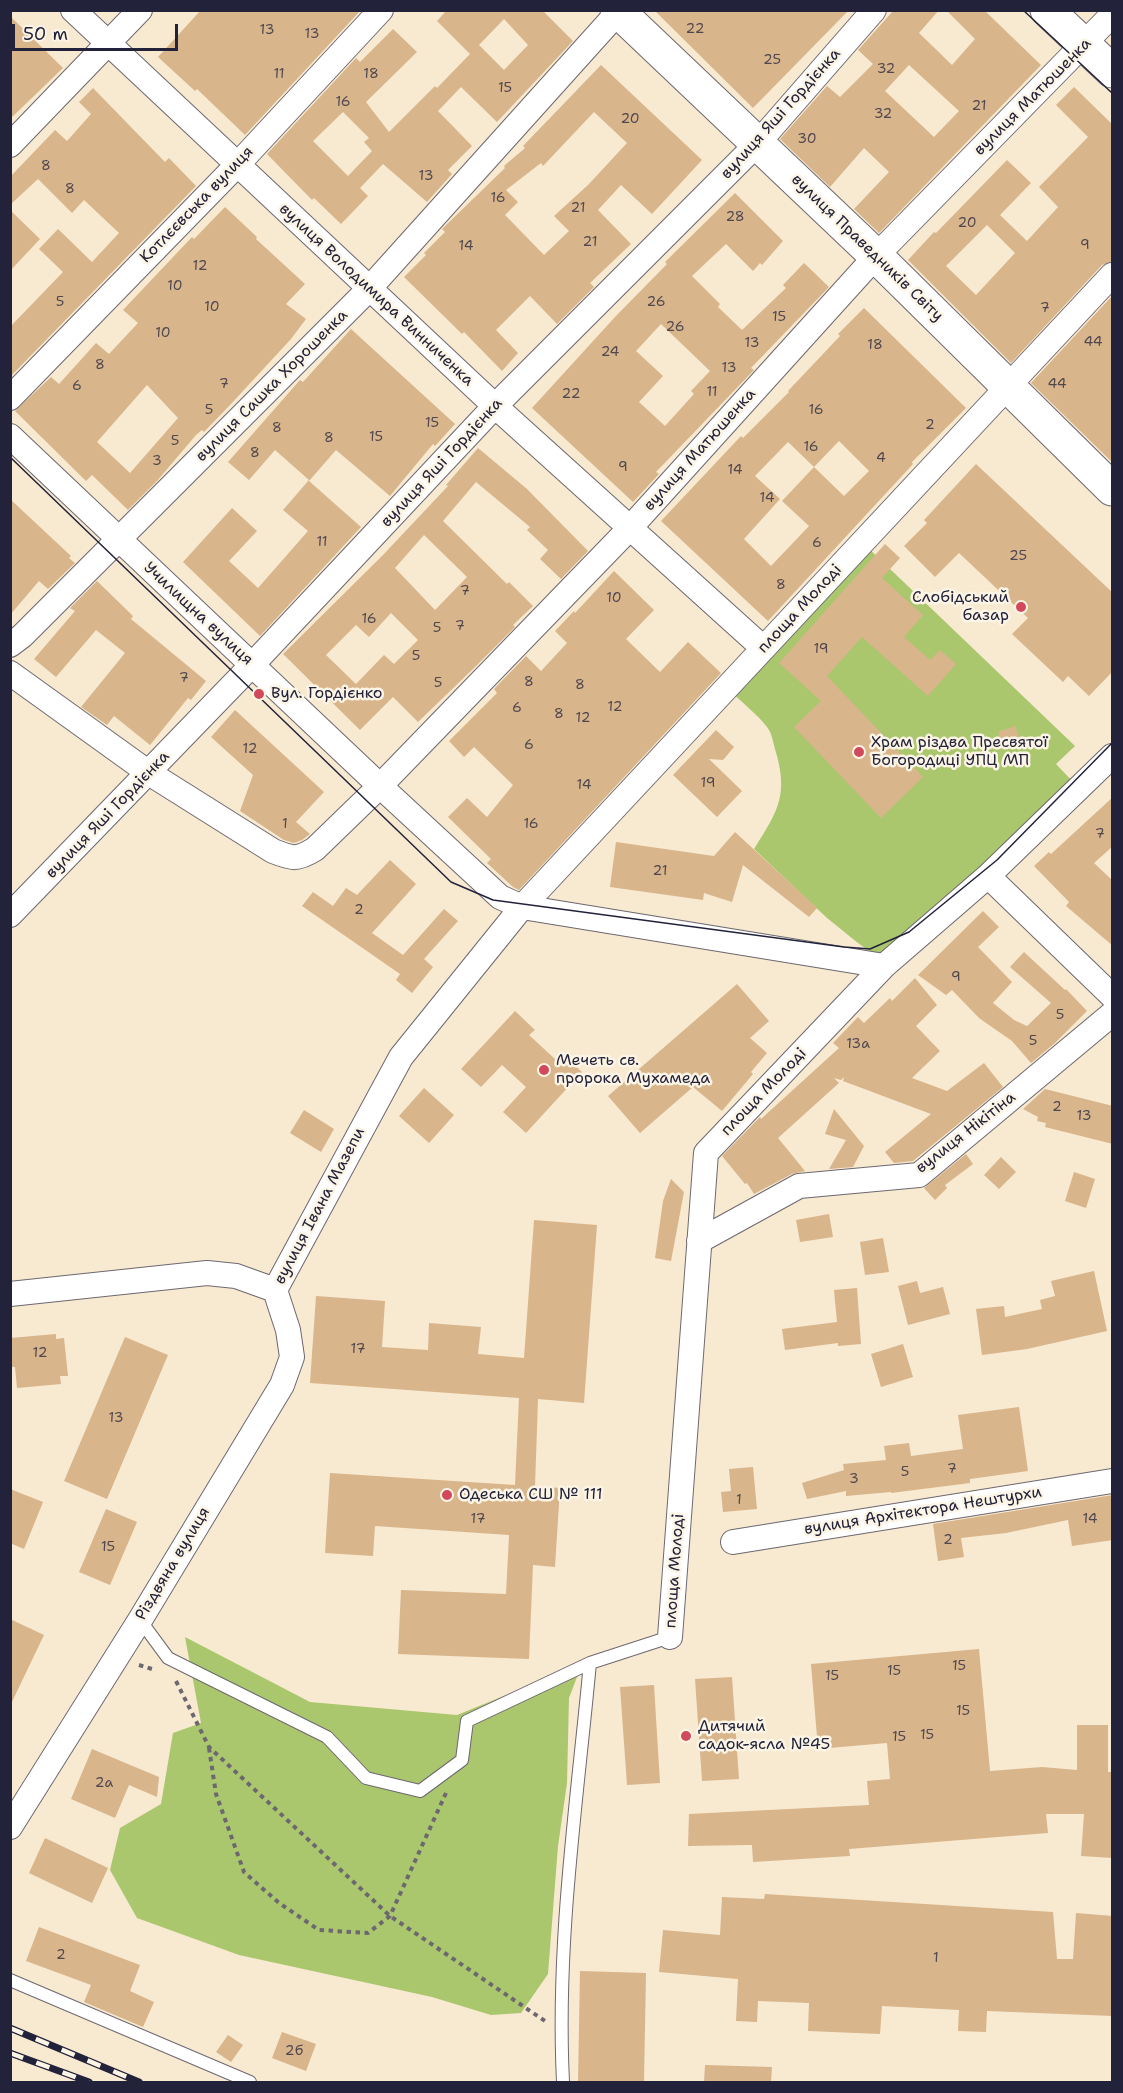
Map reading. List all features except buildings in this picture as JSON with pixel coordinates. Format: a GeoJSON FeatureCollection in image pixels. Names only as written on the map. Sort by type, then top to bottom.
{"type":"FeatureCollection","features":[{"type":"Feature","properties":{"kind":"main road"},"geometry":{"type":"LineString","coordinates":[[1047,10],[1113,71]]}},
{"type":"Feature","properties":{"kind":"main road","name":"вулиця Праведників Світу"},"geometry":{"type":"LineString","coordinates":[[619,11],[876,256],[1113,489]]}},
{"type":"Feature","properties":{"kind":"street","name":"вулиця Володимира Винниченка"},"geometry":{"type":"LineString","coordinates":[[73,10],[238,164],[368,290],[629,529],[763,648]]}},
{"type":"Feature","properties":{"kind":"street"},"geometry":{"type":"LineString","coordinates":[[10,146],[140,10]]}},
{"type":"Feature","properties":{"kind":"street","name":"Котлєєвська вулиця"},"geometry":{"type":"LineString","coordinates":[[10,398],[238,164],[381,10]]}},
{"type":"Feature","properties":{"kind":"street","name":"вулиця Яші Гордієнка"},"geometry":{"type":"LineString","coordinates":[[10,915],[252,665],[495,406],[758,143],[874,10]]}},
{"type":"Feature","properties":{"kind":"street","name":"вулиця Сашка Хорошенка"},"geometry":{"type":"LineString","coordinates":[[10,645],[22,636],[368,290],[619,11]]}},
{"type":"Feature","properties":{"kind":"street","name":"вулиця Матюшенка"},"geometry":{"type":"LineString","coordinates":[[149,772],[273,851],[291,858],[303,857],[315,849],[380,786],[629,529],[876,256],[1113,15]]}},
{"type":"Feature","properties":{"kind":"street"},"geometry":{"type":"LineString","coordinates":[[1008,385],[1113,275]]}},
{"type":"Feature","properties":{"kind":"street","name":"площа Молоді"},"geometry":{"type":"LineString","coordinates":[[522,907],[1008,385]]}},
{"type":"Feature","properties":{"kind":"street","name":"Училищна вулиця"},"geometry":{"type":"LineString","coordinates":[[10,436],[500,897],[522,907]]}},
{"type":"Feature","properties":{"kind":"street"},"geometry":{"type":"LineString","coordinates":[[10,673],[149,772]]}},
{"type":"Feature","properties":{"kind":"street","name":"площа Молоді"},"geometry":{"type":"LineString","coordinates":[[670,1637],[706,1153],[884,966],[988,876],[1113,756]]}},
{"type":"Feature","properties":{"kind":"street"},"geometry":{"type":"LineString","coordinates":[[988,876],[1113,996]]}},
{"type":"Feature","properties":{"kind":"street"},"geometry":{"type":"LineString","coordinates":[[522,907],[884,966]]}},
{"type":"Feature","properties":{"kind":"street","name":"вулиця Івана Мазепи"},"geometry":{"type":"LineString","coordinates":[[10,1294],[207,1273],[236,1276],[275,1290],[401,1057],[522,907]]}},
{"type":"Feature","properties":{"kind":"street","name":"вулиця Нікітіна"},"geometry":{"type":"LineString","coordinates":[[699,1241],[799,1186],[919,1175],[1113,1014]]}},
{"type":"Feature","properties":{"kind":"street","name":"Різдвяна вулиця"},"geometry":{"type":"LineString","coordinates":[[10,1827],[140,1620],[282,1385],[292,1357],[288,1330],[275,1290]]}},
{"type":"Feature","properties":{"kind":"street","name":"вулиця Архітектора Нештурхи"},"geometry":{"type":"LineString","coordinates":[[733,1542],[1113,1481]]}},
{"type":"Feature","properties":{"kind":"lane"},"geometry":{"type":"LineString","coordinates":[[140,1620],[168,1658],[327,1737],[366,1778],[420,1791],[462,1760]]}},
{"type":"Feature","properties":{"kind":"lane","name":"площа Молоді"},"geometry":{"type":"LineString","coordinates":[[462,1760],[467,1721],[590,1663],[670,1637]]}},
{"type":"Feature","properties":{"kind":"lane"},"geometry":{"type":"LineString","coordinates":[[563,2082],[561,2032],[564,1934],[590,1663]]}},
{"type":"Feature","properties":{"kind":"lane"},"geometry":{"type":"LineString","coordinates":[[10,1980],[250,2082]]}},
{"type":"Feature","properties":{"kind":"path"},"geometry":{"type":"LineString","coordinates":[[117,1657],[162,1672]]}},
{"type":"Feature","properties":{"kind":"path"},"geometry":{"type":"LineString","coordinates":[[173,1676],[209,1747],[216,1794],[244,1872],[279,1903],[319,1929],[368,1933],[390,1917],[462,1760]]}},
{"type":"Feature","properties":{"kind":"path"},"geometry":{"type":"LineString","coordinates":[[209,1747],[390,1917],[561,2032]]}},
{"type":"Feature","properties":{"kind":"green space"},"geometry":{"type":"Polygon","coordinates":[[[866,546],[1075,746],[1056,764],[1076,785],[882,960],[827,918],[754,849],[779,802],[781,779],[779,765],[769,729],[727,688],[866,546]]]}},
{"type":"Feature","properties":{"kind":"green space"},"geometry":{"type":"Polygon","coordinates":[[[185,1637],[310,1702],[457,1715],[582,1664],[569,1698],[567,1783],[558,1846],[548,1974],[521,2013],[491,2015],[432,1997],[239,1955],[137,1918],[110,1870],[120,1828],[161,1804],[173,1733],[201,1723],[185,1637]]]}},
{"type":"Feature","properties":{"kind":"tram line"},"geometry":{"type":"LineString","coordinates":[[1023,10],[1112,93]]}},
{"type":"Feature","properties":{"kind":"tram line"},"geometry":{"type":"LineString","coordinates":[[10,457],[451,882],[493,900],[870,949],[909,932],[997,860],[1112,743]]}},
{"type":"Feature","properties":{"kind":"railway"},"geometry":{"type":"LineString","coordinates":[[10,2028],[139,2082]]}},
{"type":"Feature","properties":{"kind":"railway"},"geometry":{"type":"LineString","coordinates":[[10,2053],[89,2082]]}},
{"type":"Feature","properties":{"kind":"place","name":"Слобідський базар"},"geometry":{"type":"Point","coordinates":[1021,607]}},
{"type":"Feature","properties":{"kind":"place","name":"Вул. Гордієнко"},"geometry":{"type":"Point","coordinates":[259,694]}},
{"type":"Feature","properties":{"kind":"place","name":"Храм різдва Пресвятої Богородиці УПЦ МП"},"geometry":{"type":"Point","coordinates":[859,752]}},
{"type":"Feature","properties":{"kind":"place","name":"Мечеть св. пророка Мухамеда"},"geometry":{"type":"Point","coordinates":[544,1070]}},
{"type":"Feature","properties":{"kind":"place","name":"Одеська СШ № 111"},"geometry":{"type":"Point","coordinates":[447,1495]}},
{"type":"Feature","properties":{"kind":"place","name":"Дитячий садок-ясла №45"},"geometry":{"type":"Point","coordinates":[686,1736]}}]}
